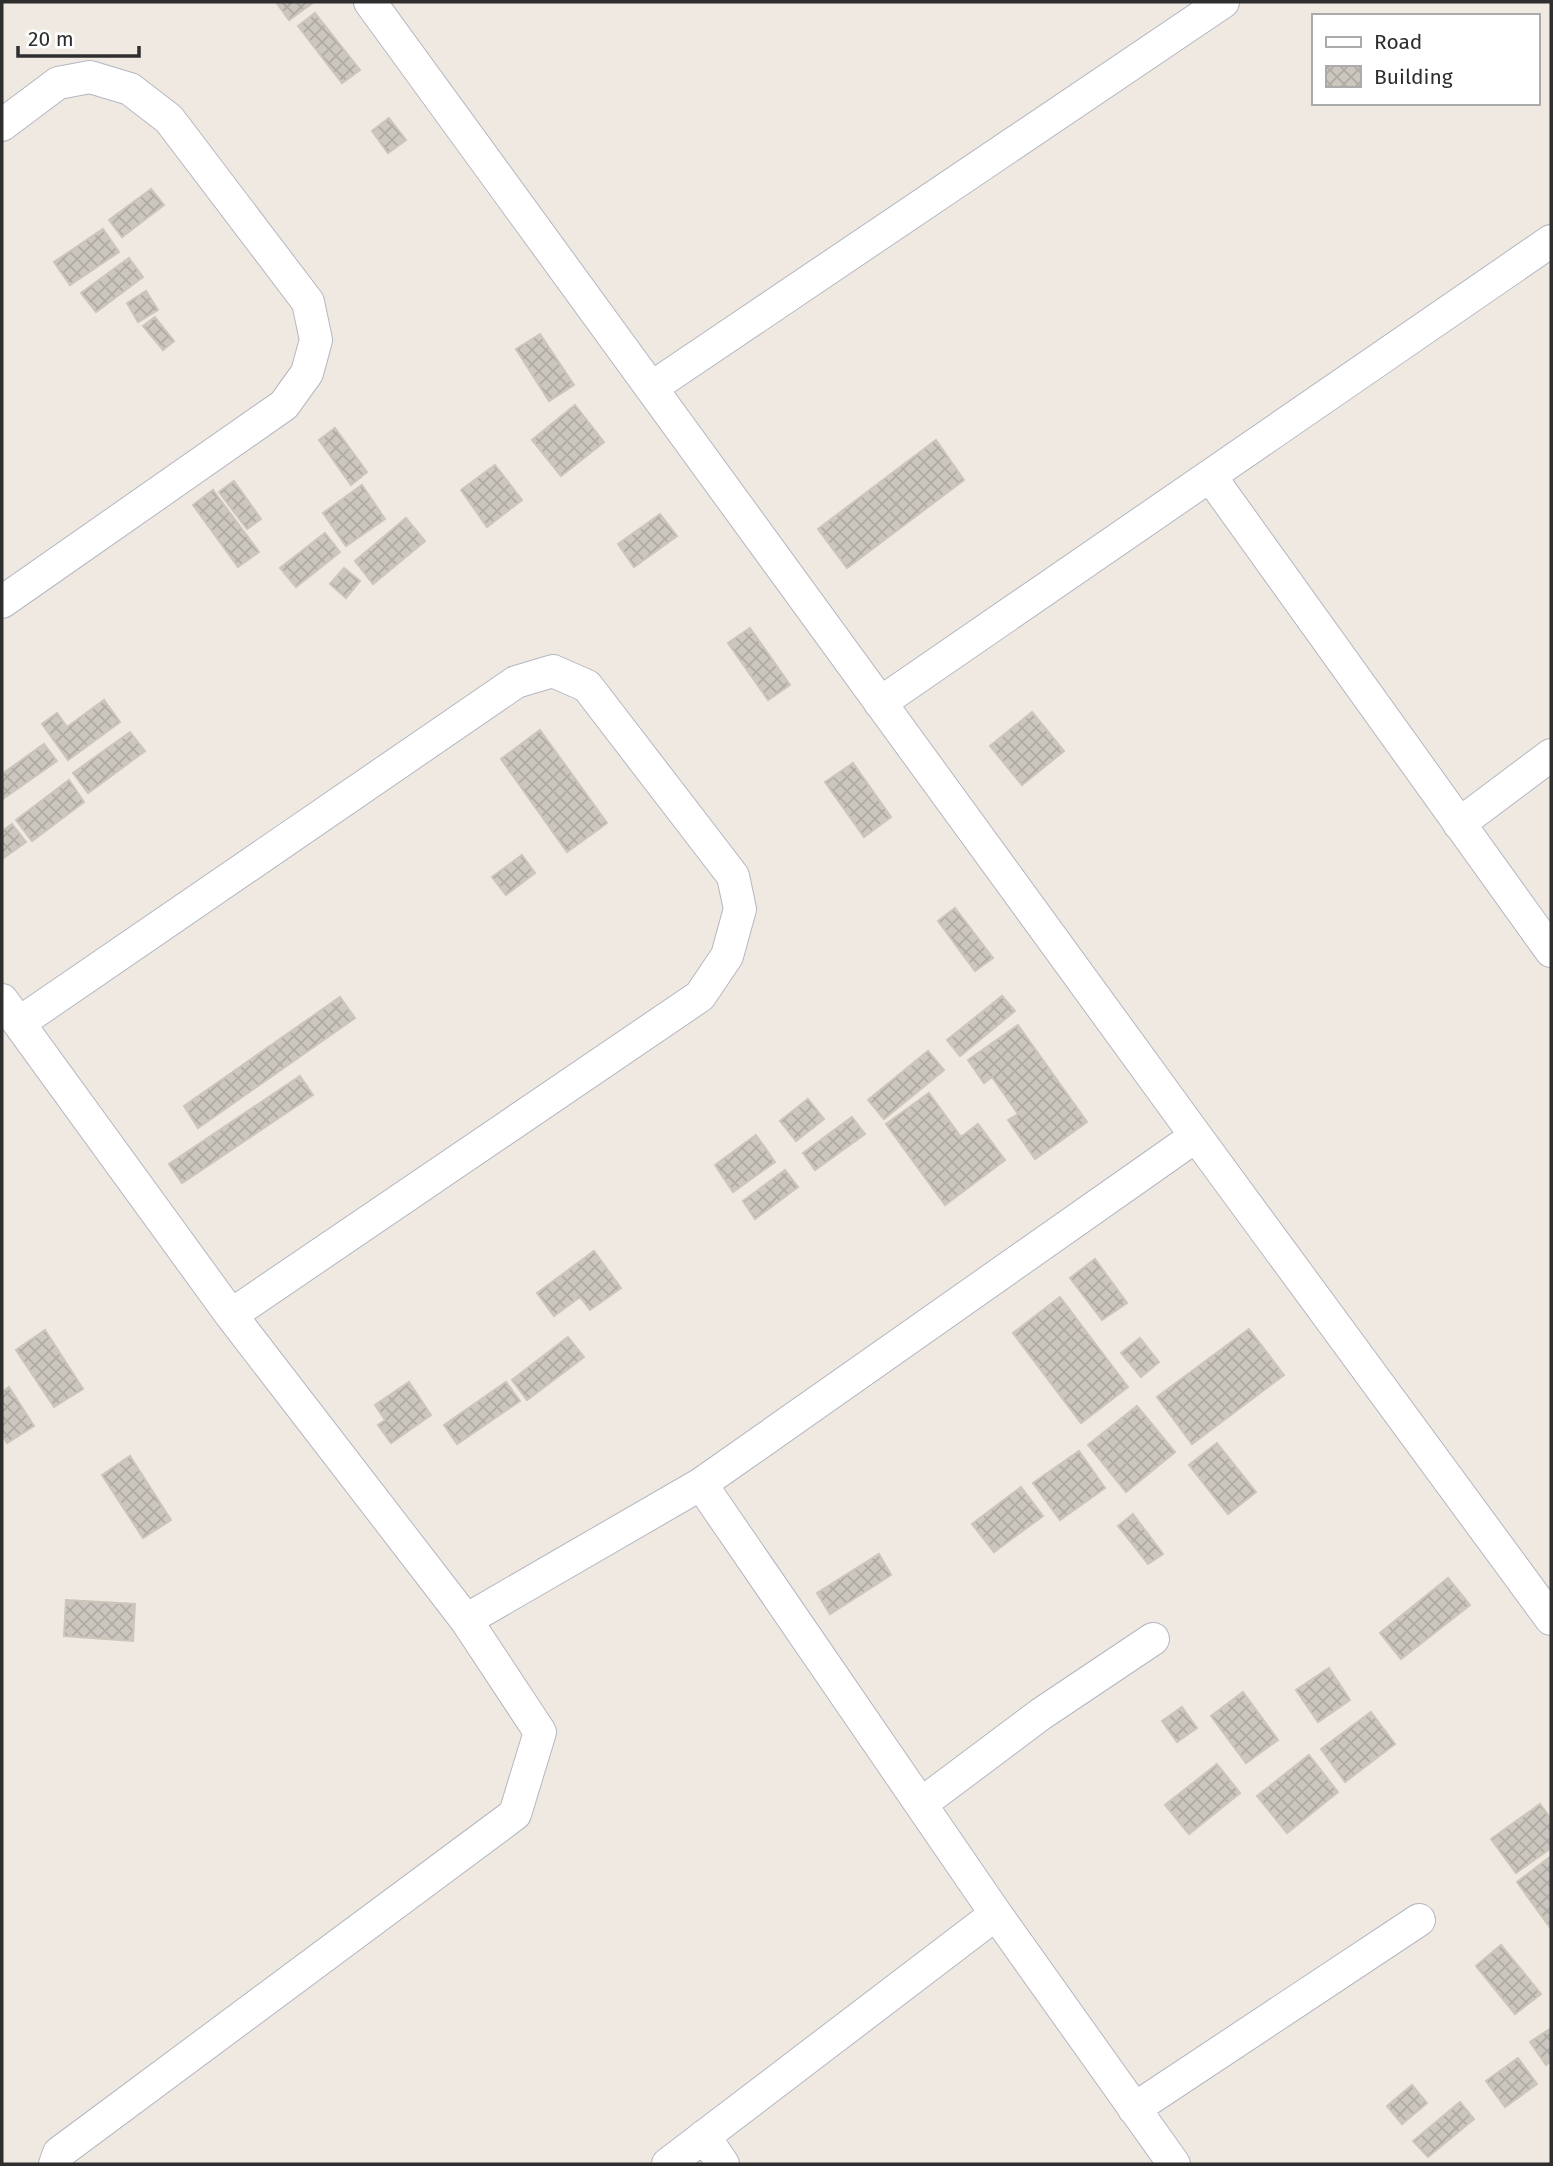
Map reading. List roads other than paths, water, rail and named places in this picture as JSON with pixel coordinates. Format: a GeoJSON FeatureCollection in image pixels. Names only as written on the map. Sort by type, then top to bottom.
{"type":"FeatureCollection","features":[{"type":"Feature","properties":{"kind":"street"},"geometry":{"type":"LineString","coordinates":[[370,2],[1551,1619]]}},
{"type":"Feature","properties":{"kind":"street"},"geometry":{"type":"LineString","coordinates":[[651,388],[1223,2]]}},
{"type":"Feature","properties":{"kind":"street"},"geometry":{"type":"LineString","coordinates":[[2,125],[58,83],[90,77],[130,89],[169,119],[299,291],[307,302],[316,340],[307,373],[284,405],[2,602]]}},
{"type":"Feature","properties":{"kind":"street"},"geometry":{"type":"LineString","coordinates":[[880,703],[1551,241]]}},
{"type":"Feature","properties":{"kind":"street"},"geometry":{"type":"LineString","coordinates":[[1210,476],[1551,951]]}},
{"type":"Feature","properties":{"kind":"street"},"geometry":{"type":"LineString","coordinates":[[55,2164],[59,2153],[515,1814],[540,1732],[466,1620],[231,1315],[10,1011],[516,682],[552,671],[587,686],[733,876],[740,909],[727,956],[700,996],[231,1315]]}},
{"type":"Feature","properties":{"kind":"street"},"geometry":{"type":"LineString","coordinates":[[1459,824],[1551,755]]}},
{"type":"Feature","properties":{"kind":"street"},"geometry":{"type":"LineString","coordinates":[[466,1620],[701,1484],[1196,1136]]}},
{"type":"Feature","properties":{"kind":"street"},"geometry":{"type":"LineString","coordinates":[[701,1484],[996,1914],[1174,2164]]}},
{"type":"Feature","properties":{"kind":"street"},"geometry":{"type":"LineString","coordinates":[[921,1804],[1041,1714],[1153,1639]]}},
{"type":"Feature","properties":{"kind":"street"},"geometry":{"type":"LineString","coordinates":[[668,2164],[996,1914]]}},
{"type":"Feature","properties":{"kind":"street"},"geometry":{"type":"LineString","coordinates":[[1134,2109],[1419,1920]]}},
{"type":"Feature","properties":{"kind":"street"},"geometry":{"type":"LineString","coordinates":[[704,2136],[723,2164]]}}]}
